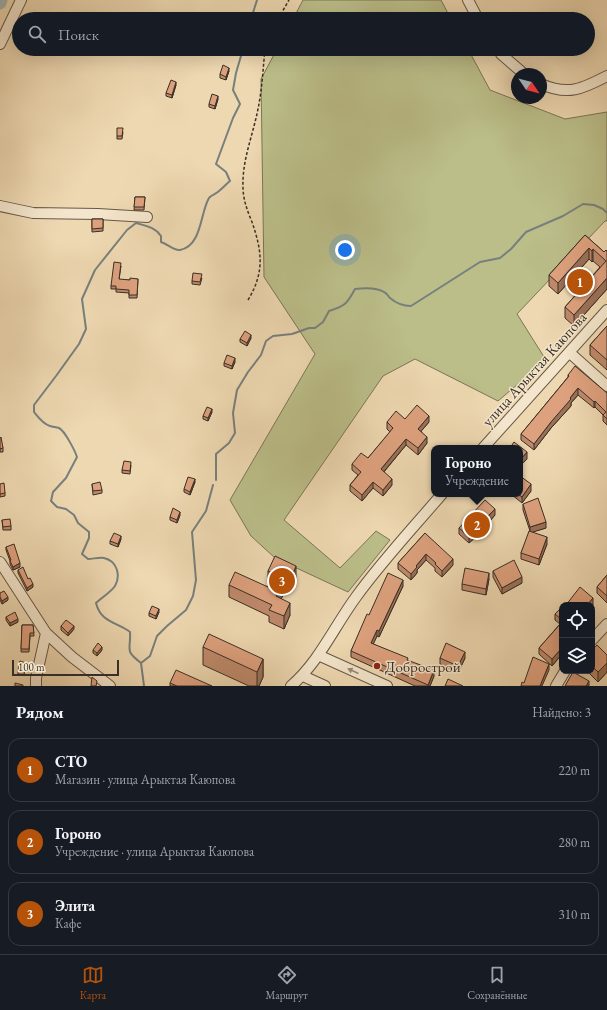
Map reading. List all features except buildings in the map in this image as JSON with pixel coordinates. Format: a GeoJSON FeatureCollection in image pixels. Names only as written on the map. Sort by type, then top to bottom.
{"type":"FeatureCollection","features":[{"type":"Feature","properties":{"kind":"street"},"geometry":{"type":"LineString","coordinates":[[15,12],[21,0]]}},
{"type":"Feature","properties":{"kind":"street"},"geometry":{"type":"LineString","coordinates":[[468,0],[474,12]]}},
{"type":"Feature","properties":{"kind":"street"},"geometry":{"type":"LineString","coordinates":[[0,44],[12,19]]}},
{"type":"Feature","properties":{"kind":"street"},"geometry":{"type":"LineString","coordinates":[[503,56],[517,68]]}},
{"type":"Feature","properties":{"kind":"street"},"geometry":{"type":"LineString","coordinates":[[547,87],[565,91],[577,90],[607,76]]}},
{"type":"Feature","properties":{"kind":"street"},"geometry":{"type":"LineString","coordinates":[[0,206],[33,213],[98,214],[147,217]]}},
{"type":"Feature","properties":{"kind":"street","name":"улица Арыктая Каюпова"},"geometry":{"type":"LineString","coordinates":[[486,445],[570,353],[607,310]]}},
{"type":"Feature","properties":{"kind":"street"},"geometry":{"type":"LineString","coordinates":[[570,353],[607,386]]}},
{"type":"Feature","properties":{"kind":"street"},"geometry":{"type":"LineString","coordinates":[[291,686],[303,676],[372,574],[439,497]]}},
{"type":"Feature","properties":{"kind":"street"},"geometry":{"type":"LineString","coordinates":[[0,562],[46,633],[105,684]]}},
{"type":"Feature","properties":{"kind":"street"},"geometry":{"type":"LineString","coordinates":[[594,638],[607,624]]}},
{"type":"Feature","properties":{"kind":"street"},"geometry":{"type":"LineString","coordinates":[[36,686],[46,633]]}},
{"type":"Feature","properties":{"kind":"street"},"geometry":{"type":"LineString","coordinates":[[318,655],[387,686]]}},
{"type":"Feature","properties":{"kind":"street"},"geometry":{"type":"LineString","coordinates":[[556,686],[563,674]]}},
{"type":"Feature","properties":{"kind":"street"},"geometry":{"type":"LineString","coordinates":[[303,676],[325,686]]}},
{"type":"Feature","properties":{"kind":"path"},"geometry":{"type":"LineString","coordinates":[[282,12],[289,0]]}},
{"type":"Feature","properties":{"kind":"path"},"geometry":{"type":"LineString","coordinates":[[248,300],[256,286],[261,254],[245,203],[243,187],[245,160],[260,97],[264,56]]}},
{"type":"Feature","properties":{"kind":"green space"},"geometry":{"type":"Polygon","coordinates":[[[303,0],[441,0],[447,12],[297,12],[303,0]]]}},
{"type":"Feature","properties":{"kind":"green space"},"geometry":{"type":"Polygon","coordinates":[[[273,56],[472,56],[490,90],[511,98],[511,104],[526,104],[565,119],[607,112],[607,221],[605,221],[517,314],[546,360],[498,401],[415,359],[383,376],[284,520],[340,568],[376,531],[390,540],[348,592],[275,558],[251,536],[230,500],[315,354],[264,277],[261,79],[273,56]]]}},
{"type":"Feature","properties":{"kind":"waterway"},"geometry":{"type":"LineString","coordinates":[[253,12],[257,0]]}},
{"type":"Feature","properties":{"kind":"waterway"},"geometry":{"type":"LineString","coordinates":[[144,686],[141,663],[130,652],[130,632],[102,615],[98,610],[96,603],[115,586],[118,577],[115,565],[104,558],[88,559],[82,554],[89,538],[89,532],[78,523],[74,515],[66,509],[57,507],[51,501],[53,492],[66,478],[77,457],[76,454],[70,441],[64,433],[59,428],[45,424],[34,412],[34,405],[79,344],[86,329],[82,299],[95,270],[127,230],[136,223],[150,227],[159,233],[161,236],[161,242],[173,248],[180,250],[187,247],[193,242],[196,236],[209,198],[230,181],[226,172],[216,164],[233,118],[240,104],[233,90],[241,56]]}},
{"type":"Feature","properties":{"kind":"waterway"},"geometry":{"type":"LineString","coordinates":[[216,480],[216,454],[229,443],[235,433],[233,413],[237,390],[261,355],[266,341],[273,336],[292,334],[309,328],[315,328],[323,322],[329,311],[339,308],[345,304],[355,289],[377,289],[385,292],[390,298],[398,303],[411,306],[480,262],[500,258],[511,249],[526,232],[563,216],[583,204],[594,205],[603,209],[607,213]]}},
{"type":"Feature","properties":{"kind":"waterway"},"geometry":{"type":"LineString","coordinates":[[141,663],[150,656],[157,636],[186,610],[193,596],[196,580],[192,532],[206,511],[213,485]]}},
{"type":"Feature","properties":{"kind":"place","name":"СТО"},"geometry":{"type":"Point","coordinates":[580,282]}},
{"type":"Feature","properties":{"kind":"place","name":"Гороно"},"geometry":{"type":"Point","coordinates":[477,525]}},
{"type":"Feature","properties":{"kind":"place","name":"Элита"},"geometry":{"type":"Point","coordinates":[282,581]}},
{"type":"Feature","properties":{"kind":"place","name":"Добрострой"},"geometry":{"type":"Point","coordinates":[377,666]}}]}
